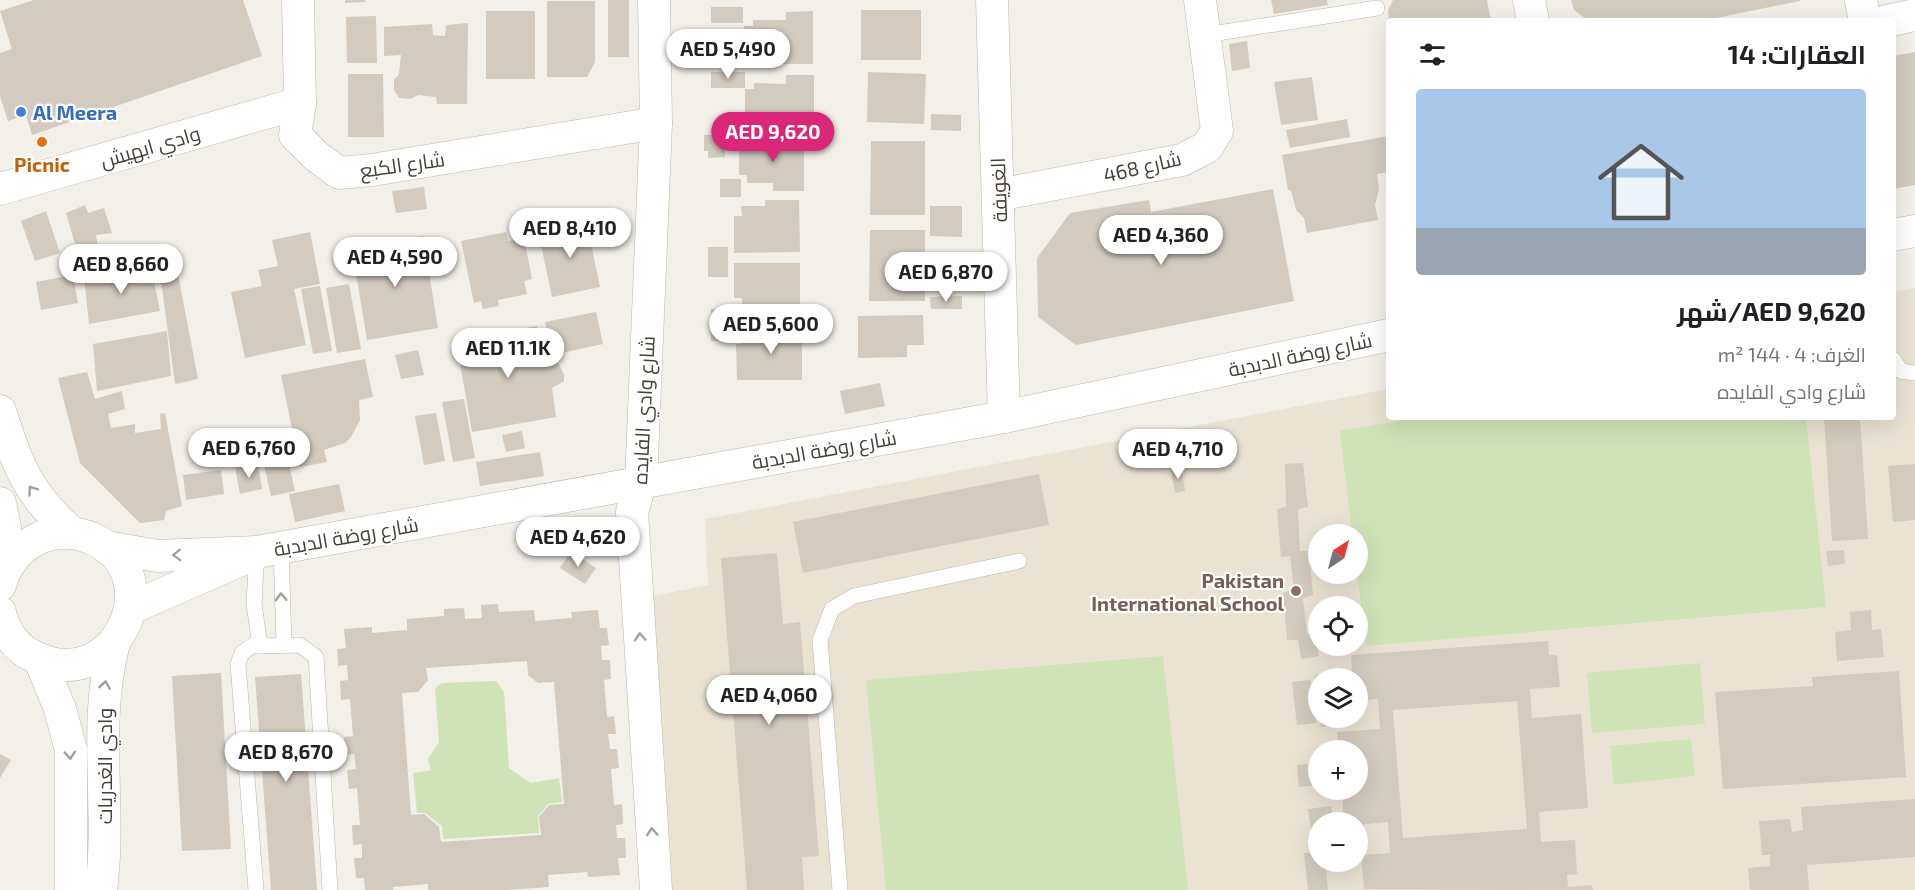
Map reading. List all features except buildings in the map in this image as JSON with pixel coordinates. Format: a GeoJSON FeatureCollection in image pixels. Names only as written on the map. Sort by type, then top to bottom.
{"type":"FeatureCollection","features":[{"type":"Feature","properties":{"kind":"street","name":"شارع الكبع"},"geometry":{"type":"LineString","coordinates":[[298,0],[300,104],[295,135],[315,156],[339,173],[372,170],[656,123]]}},
{"type":"Feature","properties":{"kind":"street","name":"شارع وادي الفايده"},"geometry":{"type":"LineString","coordinates":[[654,0],[656,123],[641,482],[632,512],[656,890]]}},
{"type":"Feature","properties":{"kind":"street","name":"الغويفة"},"geometry":{"type":"LineString","coordinates":[[992,0],[1004,417]]}},
{"type":"Feature","properties":{"kind":"street","name":"شارع 468"},"geometry":{"type":"LineString","coordinates":[[998,195],[1182,160],[1207,147],[1217,131],[1200,0]]}},
{"type":"Feature","properties":{"kind":"street"},"geometry":{"type":"LineString","coordinates":[[1529,0],[1532,18]]}},
{"type":"Feature","properties":{"kind":"street"},"geometry":{"type":"LineString","coordinates":[[1861,0],[1864,18]]}},
{"type":"Feature","properties":{"kind":"street"},"geometry":{"type":"LineString","coordinates":[[1896,19],[1915,15]]}},
{"type":"Feature","properties":{"kind":"street","name":"وادي ابهيش"},"geometry":{"type":"LineString","coordinates":[[0,189],[300,104]]}},
{"type":"Feature","properties":{"kind":"street"},"geometry":{"type":"LineString","coordinates":[[1896,234],[1915,231]]}},
{"type":"Feature","properties":{"kind":"street","name":"شارع روضة الدبدبة"},"geometry":{"type":"LineString","coordinates":[[106,547],[159,556],[269,550],[1004,417],[1386,336]]}},
{"type":"Feature","properties":{"kind":"street"},"geometry":{"type":"LineString","coordinates":[[0,411],[26,481],[51,514],[72,533]]}},
{"type":"Feature","properties":{"kind":"street"},"geometry":{"type":"LineString","coordinates":[[0,503],[5,527],[2,578]]}},
{"type":"Feature","properties":{"kind":"street"},"geometry":{"type":"LineString","coordinates":[[0,612],[15,642],[40,660],[52,664],[80,663],[105,652],[122,632],[131,608],[131,594],[126,574],[116,556],[95,540],[72,533],[44,536],[32,541],[20,549],[2,578]]}},
{"type":"Feature","properties":{"kind":"street","name":"شارع روضة الدبدبة"},"geometry":{"type":"LineString","coordinates":[[131,608],[269,550]]}},
{"type":"Feature","properties":{"kind":"street","name":"وادي الغدريات"},"geometry":{"type":"LineString","coordinates":[[100,890],[105,846],[101,721],[108,668],[114,643]]}},
{"type":"Feature","properties":{"kind":"street","name":"وادي الغدريات"},"geometry":{"type":"LineString","coordinates":[[40,660],[60,709],[71,750],[71,890]]}},
{"type":"Feature","properties":{"kind":"lane"},"geometry":{"type":"LineString","coordinates":[[1205,35],[1377,8]]}},
{"type":"Feature","properties":{"kind":"lane"},"geometry":{"type":"LineString","coordinates":[[1896,364],[1901,371],[1915,373]]}},
{"type":"Feature","properties":{"kind":"lane"},"geometry":{"type":"LineString","coordinates":[[269,550],[284,645]]}},
{"type":"Feature","properties":{"kind":"lane"},"geometry":{"type":"LineString","coordinates":[[260,646],[254,604],[269,550]]}},
{"type":"Feature","properties":{"kind":"lane"},"geometry":{"type":"LineString","coordinates":[[840,890],[820,640],[832,609],[854,596],[1019,561]]}},
{"type":"Feature","properties":{"kind":"lane"},"geometry":{"type":"LineString","coordinates":[[256,890],[238,664],[246,649],[260,646],[300,645],[316,657],[330,890]]}},
{"type":"Feature","properties":{"kind":"shaded area","name":"Pakistan International School"},"geometry":{"type":"Polygon","coordinates":[[[1915,288],[1915,890],[671,890],[648,597],[708,585],[705,519],[1386,390],[1386,420],[1896,420],[1896,291],[1915,288]]]}},
{"type":"Feature","properties":{"kind":"green space"},"geometry":{"type":"Polygon","coordinates":[[[1403,420],[1806,420],[1826,607],[1368,646],[1368,596],[1360,596],[1358,584],[1368,584],[1368,524],[1351,524],[1340,431],[1403,420]]]}},
{"type":"Feature","properties":{"kind":"green space"},"geometry":{"type":"Polygon","coordinates":[[[1163,656],[1188,890],[886,890],[866,680],[1163,656]]]}},
{"type":"Feature","properties":{"kind":"green space"},"geometry":{"type":"Polygon","coordinates":[[[1700,663],[1705,724],[1592,733],[1587,673],[1700,663]]]}},
{"type":"Feature","properties":{"kind":"green space"},"geometry":{"type":"Polygon","coordinates":[[[496,681],[504,692],[509,768],[531,783],[559,778],[562,802],[548,804],[538,816],[539,833],[443,839],[442,826],[425,813],[417,813],[413,773],[431,770],[428,759],[439,742],[435,688],[442,683],[496,681]]]}},
{"type":"Feature","properties":{"kind":"green space"},"geometry":{"type":"Polygon","coordinates":[[[1691,739],[1695,776],[1614,785],[1610,746],[1691,739]]]}},
{"type":"Feature","properties":{"kind":"place","name":"Al Meera"},"geometry":{"type":"Point","coordinates":[21,112]}},
{"type":"Feature","properties":{"kind":"place","name":"Picnic"},"geometry":{"type":"Point","coordinates":[42,142]}},
{"type":"Feature","properties":{"kind":"place","name":"Pakistan International School"},"geometry":{"type":"Point","coordinates":[1296,591]}}]}
